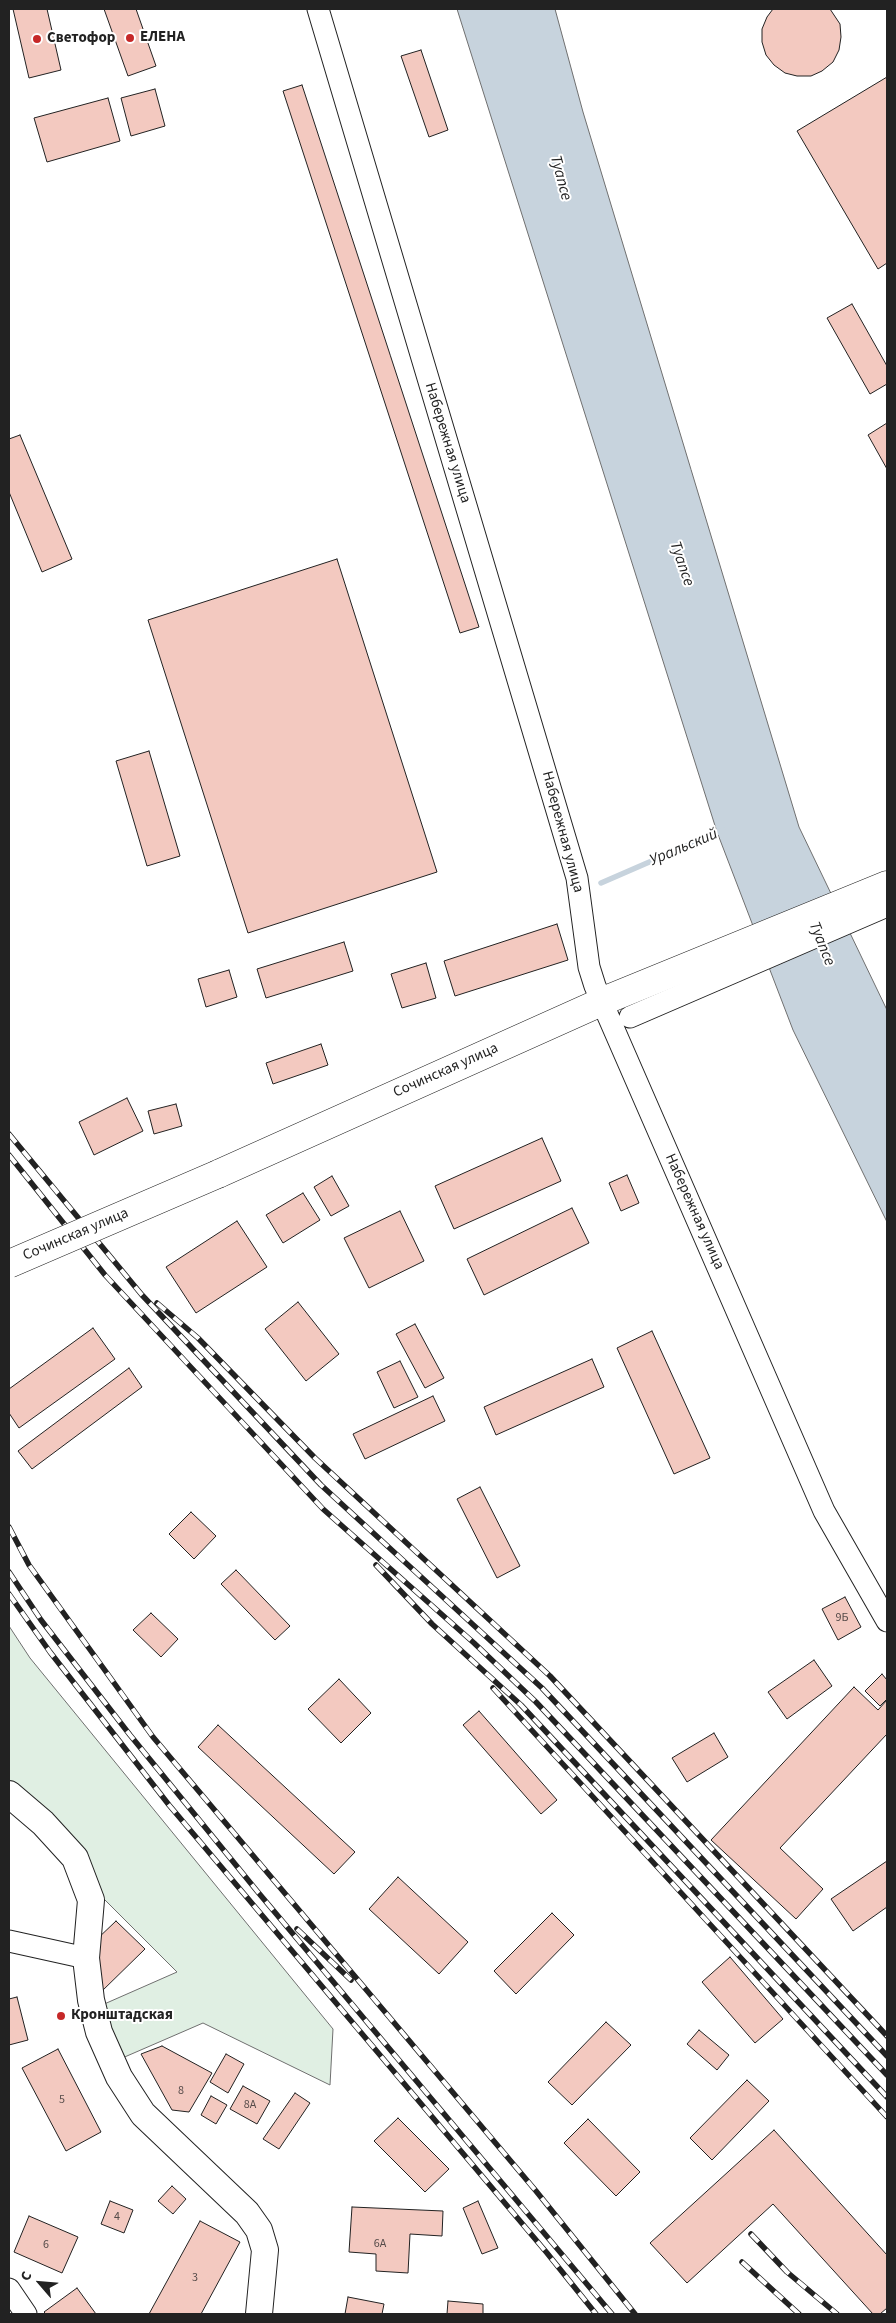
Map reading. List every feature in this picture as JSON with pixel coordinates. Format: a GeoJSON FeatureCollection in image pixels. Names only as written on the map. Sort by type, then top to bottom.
{"type":"FeatureCollection","features":[{"type":"Feature","properties":{"kind":"highway","name":"Сочинская улица"},"geometry":{"type":"LineString","coordinates":[[9,1264],[218,1174],[605,1000],[887,885]]}},
{"type":"Feature","properties":{"kind":"main road"},"geometry":{"type":"LineString","coordinates":[[9,1794],[43,1823],[75,1858],[91,1900],[86,1958],[91,2000],[99,2032],[119,2077],[143,2114],[246,2214],[259,2230],[265,2250],[259,2314]]}},
{"type":"Feature","properties":{"kind":"street","name":"Набережная улица"},"geometry":{"type":"LineString","coordinates":[[318,9],[577,878],[589,967],[605,1000],[824,1510],[887,1621]]}},
{"type":"Feature","properties":{"kind":"street"},"geometry":{"type":"LineString","coordinates":[[630,1017],[887,906]]}},
{"type":"Feature","properties":{"kind":"street"},"geometry":{"type":"LineString","coordinates":[[9,1941],[86,1958]]}},
{"type":"Feature","properties":{"kind":"street"},"geometry":{"type":"LineString","coordinates":[[9,2289],[26,2314]]}},
{"type":"Feature","properties":{"kind":"green space"},"geometry":{"type":"Polygon","coordinates":[[[9,1626],[30,1658],[333,2029],[330,2085],[203,2023],[120,2059],[102,2005],[177,1972],[103,1898],[9,1784],[9,1626]]]}},
{"type":"Feature","properties":{"kind":"water","name":"Туапсе"},"geometry":{"type":"Polygon","coordinates":[[[457,9],[555,9],[583,112],[799,827],[887,1010],[887,1222],[793,1030],[717,832],[457,9]]]}},
{"type":"Feature","properties":{"kind":"building","name":"Светофор"},"geometry":{"type":"Polygon","coordinates":[[[13,9],[47,9],[61,70],[29,78],[13,9]]]}},
{"type":"Feature","properties":{"kind":"building","name":"ЕЛЕНА"},"geometry":{"type":"Polygon","coordinates":[[[104,9],[136,9],[156,66],[128,76],[104,9]]]}},
{"type":"Feature","properties":{"kind":"building"},"geometry":{"type":"Polygon","coordinates":[[[773,9],[830,9],[840,24],[841,37],[839,50],[833,62],[822,71],[811,76],[797,76],[785,73],[774,65],[766,55],[762,42],[762,29],[773,9]]]}},
{"type":"Feature","properties":{"kind":"building"},"geometry":{"type":"Polygon","coordinates":[[[421,50],[448,130],[429,137],[401,56],[421,50]]]}},
{"type":"Feature","properties":{"kind":"building"},"geometry":{"type":"Polygon","coordinates":[[[887,77],[887,263],[878,269],[797,131],[887,77]]]}},
{"type":"Feature","properties":{"kind":"building"},"geometry":{"type":"Polygon","coordinates":[[[302,85],[479,627],[460,633],[283,91],[302,85]]]}},
{"type":"Feature","properties":{"kind":"building"},"geometry":{"type":"Polygon","coordinates":[[[155,89],[165,126],[131,136],[121,98],[155,89]]]}},
{"type":"Feature","properties":{"kind":"building"},"geometry":{"type":"Polygon","coordinates":[[[108,98],[120,141],[47,162],[34,118],[108,98]]]}},
{"type":"Feature","properties":{"kind":"building"},"geometry":{"type":"Polygon","coordinates":[[[852,304],[887,366],[887,384],[870,394],[827,318],[852,304]]]}},
{"type":"Feature","properties":{"kind":"building"},"geometry":{"type":"Polygon","coordinates":[[[887,423],[887,469],[868,435],[887,423]]]}},
{"type":"Feature","properties":{"kind":"building"},"geometry":{"type":"Polygon","coordinates":[[[20,435],[72,559],[42,572],[9,492],[9,439],[20,435]]]}},
{"type":"Feature","properties":{"kind":"building"},"geometry":{"type":"Polygon","coordinates":[[[337,559],[437,872],[248,933],[148,620],[337,559]]]}},
{"type":"Feature","properties":{"kind":"building"},"geometry":{"type":"Polygon","coordinates":[[[149,751],[180,856],[147,866],[116,761],[149,751]]]}},
{"type":"Feature","properties":{"kind":"building"},"geometry":{"type":"Polygon","coordinates":[[[557,924],[568,960],[455,996],[444,961],[557,924]]]}},
{"type":"Feature","properties":{"kind":"building"},"geometry":{"type":"Polygon","coordinates":[[[344,942],[353,971],[266,998],[257,969],[344,942]]]}},
{"type":"Feature","properties":{"kind":"building"},"geometry":{"type":"Polygon","coordinates":[[[426,963],[436,998],[402,1008],[391,974],[426,963]]]}},
{"type":"Feature","properties":{"kind":"building"},"geometry":{"type":"Polygon","coordinates":[[[229,970],[237,997],[206,1007],[198,979],[229,970]]]}},
{"type":"Feature","properties":{"kind":"building"},"geometry":{"type":"Polygon","coordinates":[[[321,1044],[328,1065],[273,1084],[266,1063],[321,1044]]]}},
{"type":"Feature","properties":{"kind":"building"},"geometry":{"type":"Polygon","coordinates":[[[127,1098],[143,1131],[94,1155],[79,1122],[127,1098]]]}},
{"type":"Feature","properties":{"kind":"building"},"geometry":{"type":"Polygon","coordinates":[[[176,1104],[182,1126],[154,1134],[148,1111],[176,1104]]]}},
{"type":"Feature","properties":{"kind":"building"},"geometry":{"type":"Polygon","coordinates":[[[542,1138],[561,1181],[454,1229],[435,1186],[542,1138]]]}},
{"type":"Feature","properties":{"kind":"building"},"geometry":{"type":"Polygon","coordinates":[[[627,1175],[639,1203],[621,1211],[609,1183],[627,1175]]]}},
{"type":"Feature","properties":{"kind":"building"},"geometry":{"type":"Polygon","coordinates":[[[332,1176],[349,1206],[331,1216],[314,1187],[332,1176]]]}},
{"type":"Feature","properties":{"kind":"building"},"geometry":{"type":"Polygon","coordinates":[[[303,1193],[320,1220],[283,1243],[266,1215],[303,1193]]]}},
{"type":"Feature","properties":{"kind":"building"},"geometry":{"type":"Polygon","coordinates":[[[572,1208],[589,1243],[484,1295],[467,1259],[572,1208]]]}},
{"type":"Feature","properties":{"kind":"building"},"geometry":{"type":"Polygon","coordinates":[[[400,1211],[424,1261],[369,1288],[344,1238],[400,1211]]]}},
{"type":"Feature","properties":{"kind":"building"},"geometry":{"type":"Polygon","coordinates":[[[237,1221],[267,1267],[196,1313],[166,1267],[237,1221]]]}},
{"type":"Feature","properties":{"kind":"building"},"geometry":{"type":"Polygon","coordinates":[[[298,1302],[339,1354],[306,1381],[265,1329],[298,1302]]]}},
{"type":"Feature","properties":{"kind":"building"},"geometry":{"type":"Polygon","coordinates":[[[415,1324],[444,1378],[425,1388],[396,1334],[415,1324]]]}},
{"type":"Feature","properties":{"kind":"building"},"geometry":{"type":"Polygon","coordinates":[[[93,1328],[115,1359],[19,1428],[9,1413],[9,1389],[93,1328]]]}},
{"type":"Feature","properties":{"kind":"building"},"geometry":{"type":"Polygon","coordinates":[[[652,1331],[710,1458],[674,1474],[617,1348],[652,1331]]]}},
{"type":"Feature","properties":{"kind":"building"},"geometry":{"type":"Polygon","coordinates":[[[592,1359],[604,1387],[496,1435],[484,1407],[592,1359]]]}},
{"type":"Feature","properties":{"kind":"building"},"geometry":{"type":"Polygon","coordinates":[[[400,1361],[418,1397],[394,1408],[377,1372],[400,1361]]]}},
{"type":"Feature","properties":{"kind":"building"},"geometry":{"type":"Polygon","coordinates":[[[129,1368],[142,1387],[32,1469],[18,1451],[129,1368]]]}},
{"type":"Feature","properties":{"kind":"building"},"geometry":{"type":"Polygon","coordinates":[[[433,1396],[445,1421],[365,1459],[353,1434],[433,1396]]]}},
{"type":"Feature","properties":{"kind":"building"},"geometry":{"type":"Polygon","coordinates":[[[480,1487],[520,1566],[497,1578],[457,1499],[480,1487]]]}},
{"type":"Feature","properties":{"kind":"building"},"geometry":{"type":"Polygon","coordinates":[[[191,1512],[216,1536],[194,1559],[169,1534],[191,1512]]]}},
{"type":"Feature","properties":{"kind":"building"},"geometry":{"type":"Polygon","coordinates":[[[236,1570],[290,1626],[275,1640],[221,1584],[236,1570]]]}},
{"type":"Feature","properties":{"kind":"building"},"geometry":{"type":"Polygon","coordinates":[[[845,1597],[861,1627],[838,1640],[822,1609],[845,1597]]]}},
{"type":"Feature","properties":{"kind":"building"},"geometry":{"type":"Polygon","coordinates":[[[151,1613],[178,1639],[161,1657],[133,1630],[151,1613]]]}},
{"type":"Feature","properties":{"kind":"building"},"geometry":{"type":"Polygon","coordinates":[[[814,1660],[832,1686],[787,1719],[768,1692],[814,1660]]]}},
{"type":"Feature","properties":{"kind":"building"},"geometry":{"type":"Polygon","coordinates":[[[882,1674],[887,1680],[887,1699],[880,1706],[865,1691],[882,1674]]]}},
{"type":"Feature","properties":{"kind":"building"},"geometry":{"type":"Polygon","coordinates":[[[339,1679],[371,1713],[341,1743],[308,1709],[339,1679]]]}},
{"type":"Feature","properties":{"kind":"building"},"geometry":{"type":"Polygon","coordinates":[[[854,1687],[878,1710],[887,1700],[887,1734],[780,1848],[823,1889],[796,1919],[711,1840],[854,1687]]]}},
{"type":"Feature","properties":{"kind":"building"},"geometry":{"type":"Polygon","coordinates":[[[479,1711],[557,1800],[541,1814],[463,1725],[479,1711]]]}},
{"type":"Feature","properties":{"kind":"building"},"geometry":{"type":"Polygon","coordinates":[[[218,1725],[355,1852],[334,1874],[198,1747],[218,1725]]]}},
{"type":"Feature","properties":{"kind":"building"},"geometry":{"type":"Polygon","coordinates":[[[714,1733],[728,1757],[687,1782],[672,1758],[714,1733]]]}},
{"type":"Feature","properties":{"kind":"building"},"geometry":{"type":"Polygon","coordinates":[[[887,1861],[887,1907],[853,1931],[831,1899],[887,1861]]]}},
{"type":"Feature","properties":{"kind":"building"},"geometry":{"type":"Polygon","coordinates":[[[398,1877],[468,1942],[439,1974],[369,1909],[398,1877]]]}},
{"type":"Feature","properties":{"kind":"building"},"geometry":{"type":"Polygon","coordinates":[[[552,1913],[574,1935],[516,1994],[494,1971],[552,1913]]]}},
{"type":"Feature","properties":{"kind":"building"},"geometry":{"type":"Polygon","coordinates":[[[116,1921],[145,1949],[101,1992],[95,1941],[116,1921]]]}},
{"type":"Feature","properties":{"kind":"building"},"geometry":{"type":"Polygon","coordinates":[[[730,1957],[783,2019],[755,2043],[702,1982],[730,1957]]]}},
{"type":"Feature","properties":{"kind":"building"},"geometry":{"type":"Polygon","coordinates":[[[17,1997],[28,2040],[9,2045],[9,1999],[17,1997]]]}},
{"type":"Feature","properties":{"kind":"building"},"geometry":{"type":"Polygon","coordinates":[[[606,2022],[631,2045],[572,2105],[548,2082],[606,2022]]]}},
{"type":"Feature","properties":{"kind":"building"},"geometry":{"type":"Polygon","coordinates":[[[699,2030],[729,2055],[717,2070],[687,2044],[699,2030]]]}},
{"type":"Feature","properties":{"kind":"building"},"geometry":{"type":"Polygon","coordinates":[[[162,2046],[212,2073],[189,2112],[172,2110],[141,2054],[162,2046]]]}},
{"type":"Feature","properties":{"kind":"building"},"geometry":{"type":"Polygon","coordinates":[[[58,2049],[101,2132],[66,2151],[22,2068],[58,2049]]]}},
{"type":"Feature","properties":{"kind":"building"},"geometry":{"type":"Polygon","coordinates":[[[226,2054],[244,2064],[228,2093],[210,2082],[226,2054]]]}},
{"type":"Feature","properties":{"kind":"building"},"geometry":{"type":"Polygon","coordinates":[[[747,2080],[769,2101],[712,2160],[690,2138],[747,2080]]]}},
{"type":"Feature","properties":{"kind":"building"},"geometry":{"type":"Polygon","coordinates":[[[243,2086],[270,2101],[257,2124],[230,2109],[243,2086]]]}},
{"type":"Feature","properties":{"kind":"building"},"geometry":{"type":"Polygon","coordinates":[[[295,2093],[310,2103],[279,2149],[263,2139],[295,2093]]]}},
{"type":"Feature","properties":{"kind":"building"},"geometry":{"type":"Polygon","coordinates":[[[211,2096],[227,2105],[216,2124],[201,2115],[211,2096]]]}},
{"type":"Feature","properties":{"kind":"building"},"geometry":{"type":"Polygon","coordinates":[[[398,2118],[449,2169],[425,2192],[374,2141],[398,2118]]]}},
{"type":"Feature","properties":{"kind":"building"},"geometry":{"type":"Polygon","coordinates":[[[588,2119],[640,2172],[616,2196],[564,2143],[588,2119]]]}},
{"type":"Feature","properties":{"kind":"building"},"geometry":{"type":"Polygon","coordinates":[[[774,2130],[887,2255],[887,2308],[880,2314],[873,2314],[773,2204],[687,2283],[650,2243],[774,2130]]]}},
{"type":"Feature","properties":{"kind":"building"},"geometry":{"type":"Polygon","coordinates":[[[172,2186],[186,2199],[173,2214],[158,2201],[172,2186]]]}},
{"type":"Feature","properties":{"kind":"building"},"geometry":{"type":"Polygon","coordinates":[[[110,2201],[133,2210],[124,2233],[101,2224],[110,2201]]]}},
{"type":"Feature","properties":{"kind":"building"},"geometry":{"type":"Polygon","coordinates":[[[478,2201],[498,2248],[482,2254],[463,2208],[478,2201]]]}},
{"type":"Feature","properties":{"kind":"building"},"geometry":{"type":"Polygon","coordinates":[[[352,2207],[443,2211],[442,2236],[410,2234],[408,2273],[376,2271],[376,2254],[349,2252],[352,2207]]]}},
{"type":"Feature","properties":{"kind":"building"},"geometry":{"type":"Polygon","coordinates":[[[29,2216],[78,2237],[62,2273],[14,2252],[29,2216]]]}},
{"type":"Feature","properties":{"kind":"building"},"geometry":{"type":"Polygon","coordinates":[[[200,2221],[240,2242],[201,2314],[149,2314],[200,2221]]]}},
{"type":"Feature","properties":{"kind":"building"},"geometry":{"type":"Polygon","coordinates":[[[77,2288],[96,2314],[46,2314],[44,2312],[77,2288]]]}},
{"type":"Feature","properties":{"kind":"building"},"geometry":{"type":"Polygon","coordinates":[[[348,2297],[384,2304],[382,2314],[345,2314],[348,2297]]]}},
{"type":"Feature","properties":{"kind":"building"},"geometry":{"type":"Polygon","coordinates":[[[448,2301],[483,2304],[483,2314],[447,2314],[448,2301]]]}},
{"type":"Feature","properties":{"kind":"waterway","name":"Уральский"},"geometry":{"type":"LineString","coordinates":[[601,883],[723,830]]}},
{"type":"Feature","properties":{"kind":"railway"},"geometry":{"type":"LineString","coordinates":[[9,1134],[142,1295],[321,1485],[542,1688],[887,2056]]}},
{"type":"Feature","properties":{"kind":"railway"},"geometry":{"type":"LineString","coordinates":[[9,1155],[105,1275],[323,1509],[474,1643],[536,1702],[887,2075]]}},
{"type":"Feature","properties":{"kind":"railway"},"geometry":{"type":"LineString","coordinates":[[157,1303],[198,1338],[315,1458],[550,1676],[887,2036]]}},
{"type":"Feature","properties":{"kind":"railway"},"geometry":{"type":"LineString","coordinates":[[9,1527],[29,1565],[153,1737],[536,2191],[635,2314]]}},
{"type":"Feature","properties":{"kind":"railway"},"geometry":{"type":"LineString","coordinates":[[376,1565],[432,1624],[521,1705],[887,2097]]}},
{"type":"Feature","properties":{"kind":"railway"},"geometry":{"type":"LineString","coordinates":[[9,1572],[41,1620],[130,1735],[257,1891],[612,2314]]}},
{"type":"Feature","properties":{"kind":"railway"},"geometry":{"type":"LineString","coordinates":[[9,1594],[50,1652],[169,1805],[547,2253],[596,2314]]}},
{"type":"Feature","properties":{"kind":"railway"},"geometry":{"type":"LineString","coordinates":[[493,1688],[887,2117]]}},
{"type":"Feature","properties":{"kind":"railway"},"geometry":{"type":"LineString","coordinates":[[297,1929],[351,1980]]}},
{"type":"Feature","properties":{"kind":"railway"},"geometry":{"type":"LineString","coordinates":[[751,2234],[787,2272],[837,2314]]}},
{"type":"Feature","properties":{"kind":"railway"},"geometry":{"type":"LineString","coordinates":[[742,2262],[799,2314]]}},
{"type":"Feature","properties":{"kind":"place","name":"ЕЛЕНА"},"geometry":{"type":"Point","coordinates":[130,38]}},
{"type":"Feature","properties":{"kind":"place","name":"Светофор"},"geometry":{"type":"Point","coordinates":[37,39]}},
{"type":"Feature","properties":{"kind":"place","name":"Кронштадская"},"geometry":{"type":"Point","coordinates":[61,2016]}}]}
